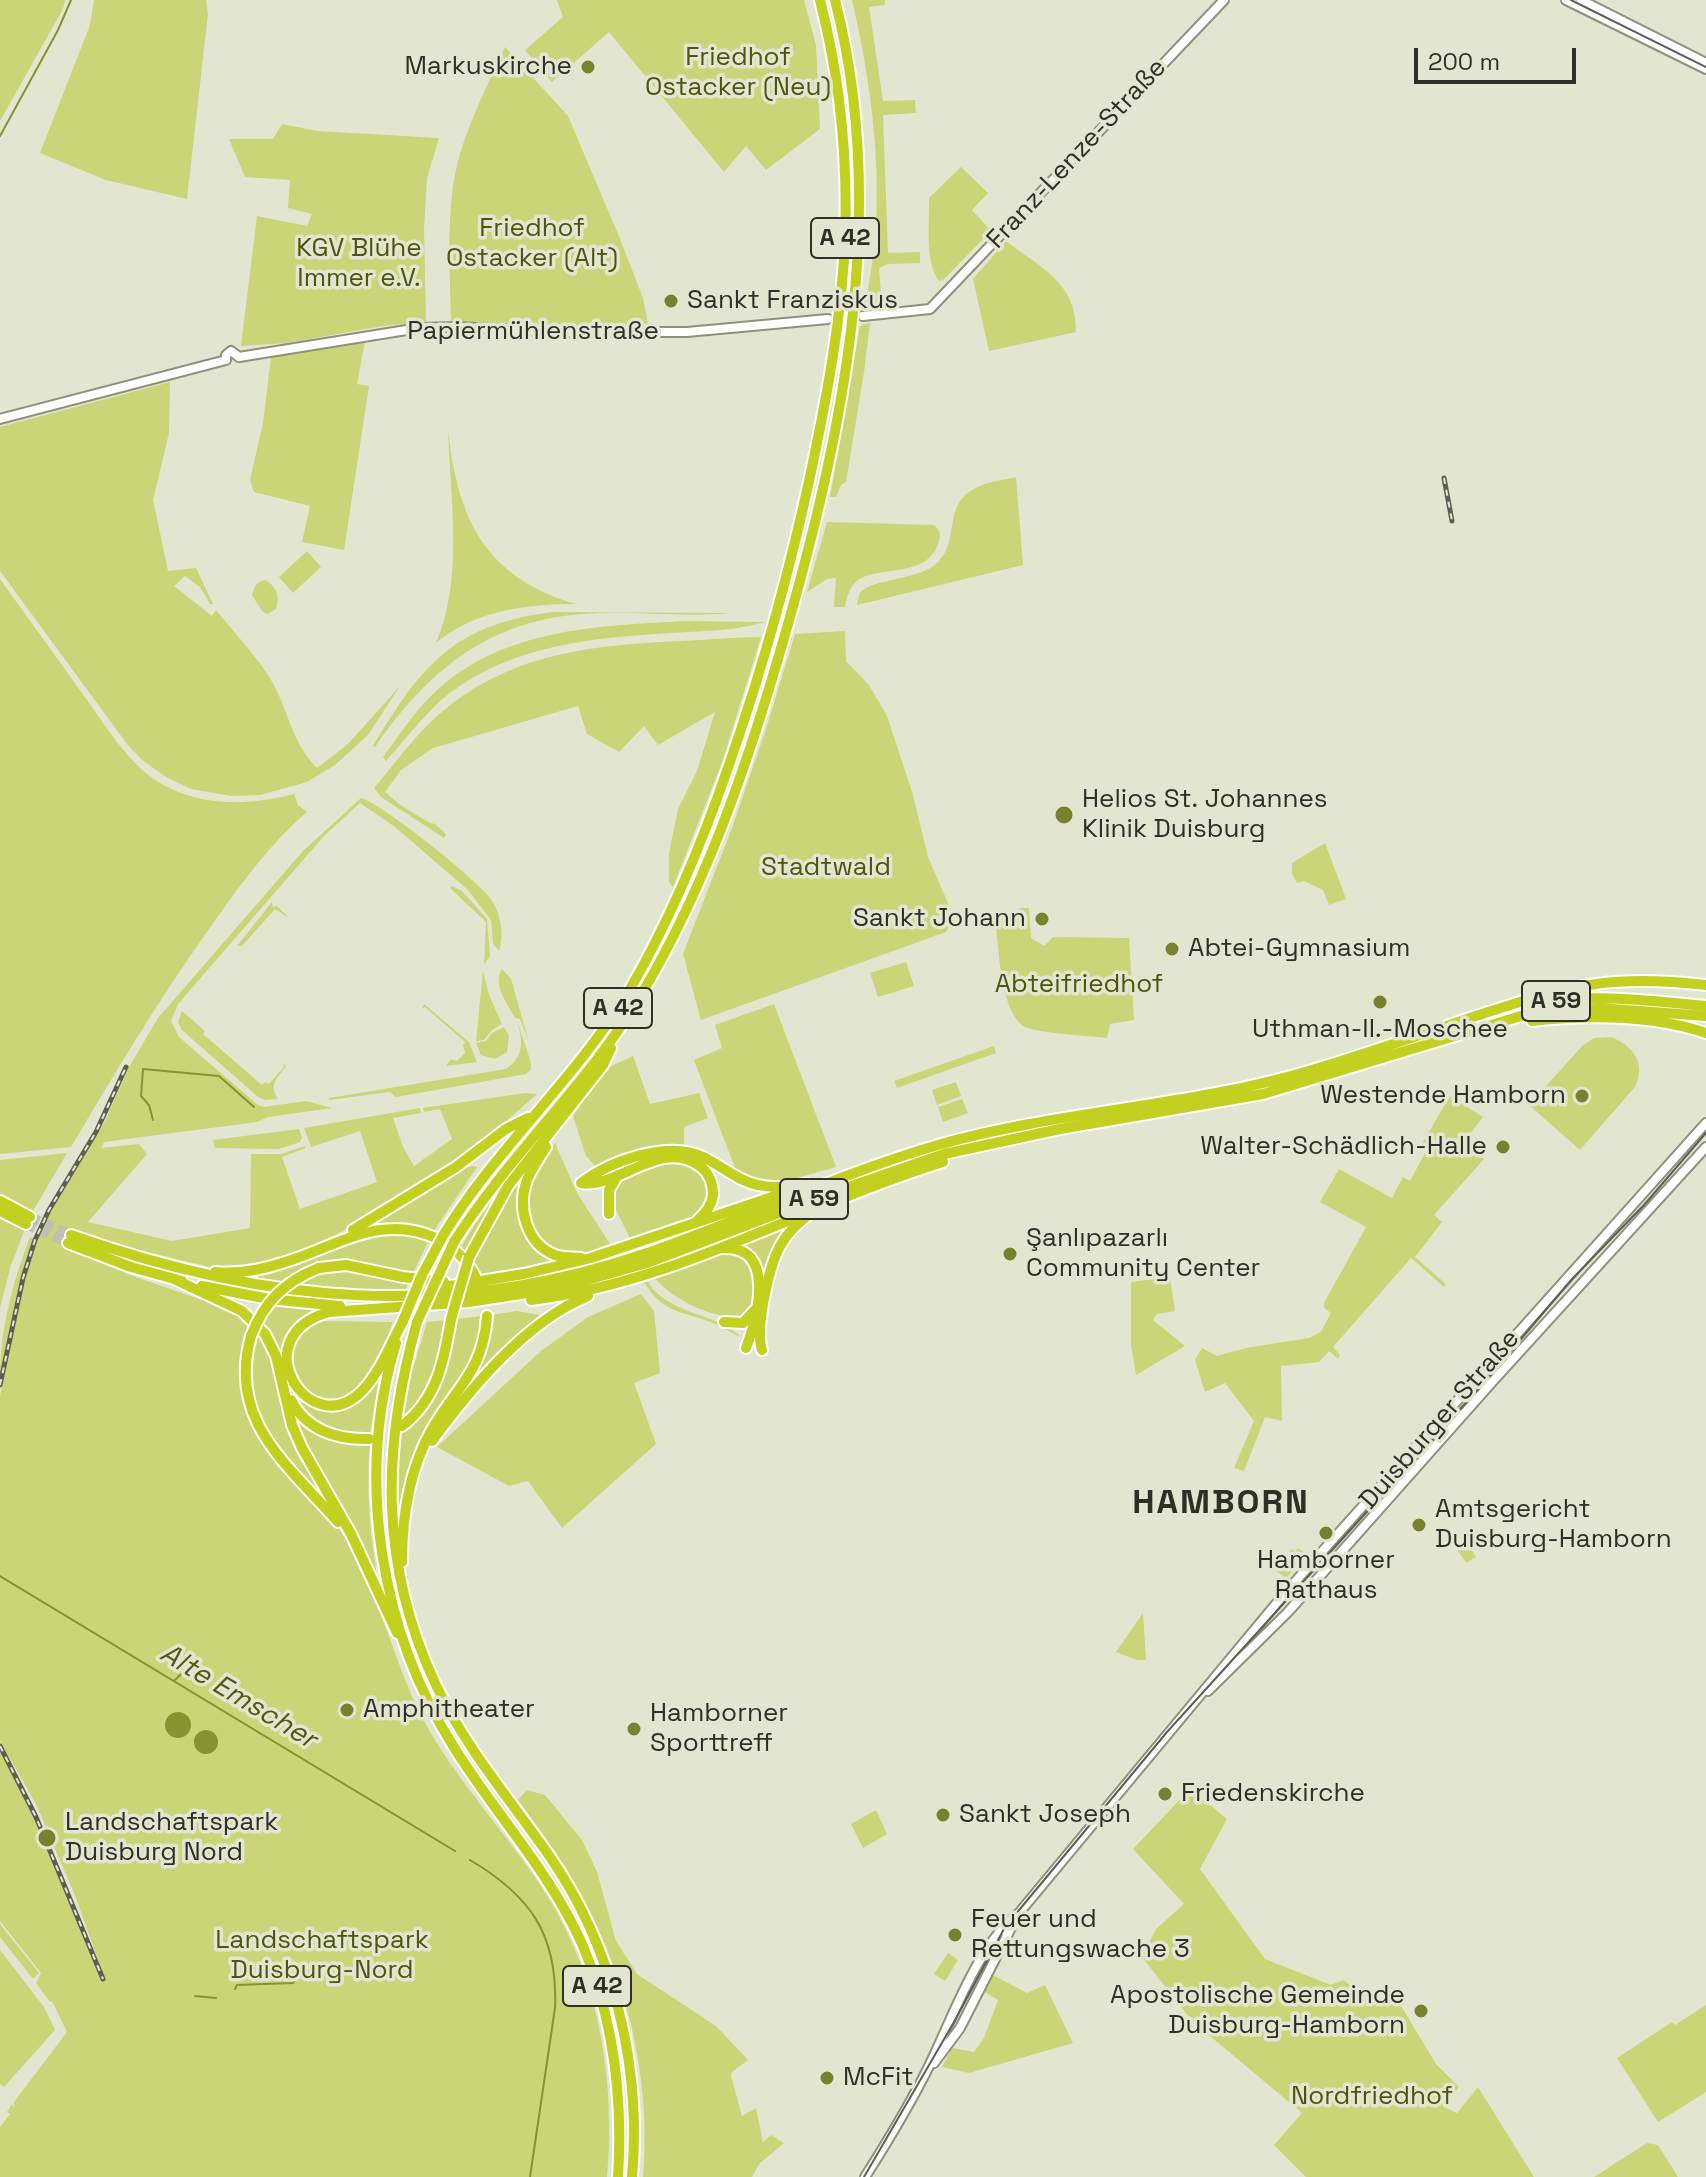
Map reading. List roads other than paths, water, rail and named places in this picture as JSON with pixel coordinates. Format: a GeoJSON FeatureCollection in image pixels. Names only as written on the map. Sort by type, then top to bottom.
{"type":"FeatureCollection","features":[{"type":"Feature","properties":{"kind":"highway","name":"A 42"},"geometry":{"type":"LineString","coordinates":[[618,2177],[617,2073],[595,1979],[556,1892],[456,1750],[434,1713],[395,1614],[382,1555],[376,1478],[385,1392],[403,1321],[422,1275],[444,1234],[484,1174],[614,1014],[653,949],[708,825],[760,672],[802,515],[825,399],[845,241],[842,124],[820,0]]}},
{"type":"Feature","properties":{"kind":"highway","name":"A 42"},"geometry":{"type":"LineString","coordinates":[[632,2177],[634,2125],[630,2072],[619,2011],[607,1973],[586,1919],[568,1886],[475,1754],[435,1683],[417,1639],[401,1585],[393,1533],[391,1459],[403,1372],[417,1322],[454,1242],[495,1181],[618,1031],[641,996],[693,900],[723,825],[774,673],[796,597],[828,460],[847,356],[859,242],[857,123],[835,0]]}},
{"type":"Feature","properties":{"kind":"highway"},"geometry":{"type":"LineString","coordinates":[[1475,1017],[1520,1001],[1599,984],[1652,982],[1706,985]]}},
{"type":"Feature","properties":{"kind":"highway","name":"A 59"},"geometry":{"type":"LineString","coordinates":[[69,1239],[131,1267],[178,1275],[389,1302],[469,1302],[559,1288],[623,1266],[641,1254],[900,1157],[1008,1128],[1261,1084],[1475,1017],[1535,1003],[1578,999],[1639,1000],[1706,1006]]}},
{"type":"Feature","properties":{"kind":"highway","name":"A 59"},"geometry":{"type":"LineString","coordinates":[[641,1254],[898,1169],[985,1144],[1263,1094],[1483,1026],[1534,1014],[1599,1008],[1706,1016]]}},
{"type":"Feature","properties":{"kind":"highway"},"geometry":{"type":"LineString","coordinates":[[1483,1026],[1612,1018],[1669,1024],[1706,1033]]}},
{"type":"Feature","properties":{"kind":"highway"},"geometry":{"type":"LineString","coordinates":[[591,1258],[565,1257],[546,1250],[524,1220],[522,1206],[527,1181],[550,1138],[603,1065],[618,1031]]}},
{"type":"Feature","properties":{"kind":"highway"},"geometry":{"type":"LineString","coordinates":[[334,1242],[456,1167],[506,1129],[536,1112]]}},
{"type":"Feature","properties":{"kind":"highway"},"geometry":{"type":"LineString","coordinates":[[402,1426],[421,1408],[434,1388],[469,1257],[508,1186],[550,1138]]}},
{"type":"Feature","properties":{"kind":"highway"},"geometry":{"type":"LineString","coordinates":[[469,1302],[479,1305],[540,1299],[632,1280],[958,1157],[985,1144]]}},
{"type":"Feature","properties":{"kind":"highway"},"geometry":{"type":"LineString","coordinates":[[403,1321],[375,1373],[346,1402],[326,1404],[310,1400],[292,1383],[286,1357],[296,1331],[329,1312],[389,1302],[471,1279],[591,1258],[613,1251],[641,1254],[686,1228],[706,1213],[711,1203],[712,1186],[704,1169],[685,1160],[671,1158],[648,1162],[593,1185],[581,1183],[589,1176],[633,1159],[671,1150],[702,1156],[754,1185],[780,1187],[807,1184]]}},
{"type":"Feature","properties":{"kind":"highway"},"geometry":{"type":"LineString","coordinates":[[686,1228],[875,1161],[900,1157]]}},
{"type":"Feature","properties":{"kind":"highway"},"geometry":{"type":"LineString","coordinates":[[609,1214],[609,1190],[619,1174]]}},
{"type":"Feature","properties":{"kind":"highway"},"geometry":{"type":"LineString","coordinates":[[0,1201],[28,1221],[0,1211]]}},
{"type":"Feature","properties":{"kind":"highway"},"geometry":{"type":"LineString","coordinates":[[762,1350],[759,1337],[774,1257],[793,1228],[824,1205]]}},
{"type":"Feature","properties":{"kind":"highway"},"geometry":{"type":"LineString","coordinates":[[178,1275],[223,1273],[281,1264],[334,1242],[377,1229],[397,1227],[413,1229],[443,1241],[458,1253],[471,1279]]}},
{"type":"Feature","properties":{"kind":"highway"},"geometry":{"type":"LineString","coordinates":[[716,1248],[741,1250],[757,1265],[760,1283],[746,1348],[759,1337]]}},
{"type":"Feature","properties":{"kind":"highway"},"geometry":{"type":"LineString","coordinates":[[358,1549],[339,1523],[275,1453],[254,1420],[245,1380],[251,1336],[262,1313],[278,1292],[303,1274],[319,1268],[346,1265],[403,1277],[471,1279]]}},
{"type":"Feature","properties":{"kind":"highway","name":"A 59"},"geometry":{"type":"LineString","coordinates":[[389,1302],[515,1286],[623,1266]]}},
{"type":"Feature","properties":{"kind":"highway"},"geometry":{"type":"LineString","coordinates":[[178,1275],[242,1311],[259,1326],[271,1345],[292,1425],[302,1448],[358,1549],[387,1617],[407,1651]]}},
{"type":"Feature","properties":{"kind":"highway"},"geometry":{"type":"LineString","coordinates":[[414,1471],[446,1423],[520,1341],[562,1308],[609,1286]]}},
{"type":"Feature","properties":{"kind":"highway"},"geometry":{"type":"LineString","coordinates":[[724,1322],[743,1323],[756,1308]]}},
{"type":"Feature","properties":{"kind":"highway"},"geometry":{"type":"LineString","coordinates":[[401,1585],[404,1509],[414,1471],[431,1432],[471,1374],[485,1337],[487,1316]]}},
{"type":"Feature","properties":{"kind":"highway"},"geometry":{"type":"LineString","coordinates":[[283,1384],[295,1408],[315,1427],[341,1438],[369,1439]]}},
{"type":"Feature","properties":{"kind":"main road","name":"Franz-Lenze-Straße"},"geometry":{"type":"LineString","coordinates":[[863,316],[930,309],[1224,0]]}},
{"type":"Feature","properties":{"kind":"main road"},"geometry":{"type":"LineString","coordinates":[[1566,0],[1705,65]]}},
{"type":"Feature","properties":{"kind":"main road"},"geometry":{"type":"LineString","coordinates":[[1581,0],[1705,65]]}},
{"type":"Feature","properties":{"kind":"main road","name":"Papiermühlenstraße"},"geometry":{"type":"LineString","coordinates":[[0,419],[226,360],[232,364],[239,357],[400,330],[456,327],[564,332],[687,332],[828,319]]}},
{"type":"Feature","properties":{"kind":"main road","name":"Duisburger Straße"},"geometry":{"type":"LineString","coordinates":[[926,2073],[942,2033],[989,1947],[1006,1924],[1019,1913],[1285,1593],[1706,1123]]}},
{"type":"Feature","properties":{"kind":"main road","name":"Duisburger Straße"},"geometry":{"type":"LineString","coordinates":[[1179,1720],[1288,1612],[1706,1147]]}},
{"type":"Feature","properties":{"kind":"main road","name":"Duisburger Straße"},"geometry":{"type":"LineString","coordinates":[[865,2177],[926,2073],[960,2028],[1019,1913]]}},
{"type":"Feature","properties":{"kind":"waterway","name":"Alte Emscher"},"geometry":{"type":"LineString","coordinates":[[0,136],[71,0]]}},
{"type":"Feature","properties":{"kind":"waterway"},"geometry":{"type":"LineString","coordinates":[[153,1120],[149,1105],[141,1096],[143,1069],[219,1076],[254,1107]]}},
{"type":"Feature","properties":{"kind":"waterway","name":"Alte Emscher"},"geometry":{"type":"LineString","coordinates":[[0,1576],[455,1851]]}},
{"type":"Feature","properties":{"kind":"waterway"},"geometry":{"type":"LineString","coordinates":[[174,1681],[181,1674]]}},
{"type":"Feature","properties":{"kind":"waterway","name":"Alte Emscher"},"geometry":{"type":"LineString","coordinates":[[470,1860],[524,1903],[546,1939],[552,1959],[555,2008],[530,2177]]}},
{"type":"Feature","properties":{"kind":"waterway"},"geometry":{"type":"LineString","coordinates":[[235,1989],[237,1985],[293,1983],[301,1970]]}},
{"type":"Feature","properties":{"kind":"waterway"},"geometry":{"type":"LineString","coordinates":[[195,1996],[216,1998]]}},
{"type":"Feature","properties":{"kind":"tunnel"},"geometry":{"type":"LineString","coordinates":[[30,1217],[71,1235]]}},
{"type":"Feature","properties":{"kind":"tunnel"},"geometry":{"type":"LineString","coordinates":[[26,1224],[68,1243]]}},
{"type":"Feature","properties":{"kind":"tram line"},"geometry":{"type":"LineString","coordinates":[[1571,0],[1706,67]]}},
{"type":"Feature","properties":{"kind":"tram line"},"geometry":{"type":"LineString","coordinates":[[864,2177],[1005,1927],[1167,1732],[1706,1133]]}},
{"type":"Feature","properties":{"kind":"railway"},"geometry":{"type":"LineString","coordinates":[[1444,478],[1452,521]]}},
{"type":"Feature","properties":{"kind":"railway"},"geometry":{"type":"LineString","coordinates":[[0,1385],[23,1278],[35,1240],[49,1210],[96,1132],[126,1067]]}},
{"type":"Feature","properties":{"kind":"railway"},"geometry":{"type":"LineString","coordinates":[[0,1746],[36,1817],[103,1979]]}},
{"type":"Feature","properties":{"kind":"place","name":"Markuskirche"},"geometry":{"type":"Point","coordinates":[588,67]}},
{"type":"Feature","properties":{"kind":"place","name":"Sankt Franziskus"},"geometry":{"type":"Point","coordinates":[671,301]}},
{"type":"Feature","properties":{"kind":"place","name":"Helios St. Johannes Klinik Duisburg"},"geometry":{"type":"Point","coordinates":[1064,815]}},
{"type":"Feature","properties":{"kind":"place","name":"Sankt Johann"},"geometry":{"type":"Point","coordinates":[1042,919]}},
{"type":"Feature","properties":{"kind":"place","name":"Abtei-Gymnasium"},"geometry":{"type":"Point","coordinates":[1172,949]}},
{"type":"Feature","properties":{"kind":"place","name":"Uthman-II.-Moschee"},"geometry":{"type":"Point","coordinates":[1380,1002]}},
{"type":"Feature","properties":{"kind":"place","name":"Westende Hamborn"},"geometry":{"type":"Point","coordinates":[1582,1096]}},
{"type":"Feature","properties":{"kind":"place","name":"Walter-Schädlich-Halle"},"geometry":{"type":"Point","coordinates":[1503,1147]}},
{"type":"Feature","properties":{"kind":"place","name":"Şanlıpazarlı Community Center"},"geometry":{"type":"Point","coordinates":[1010,1254]}},
{"type":"Feature","properties":{"kind":"place","name":"Amtsgericht Duisburg-Hamborn"},"geometry":{"type":"Point","coordinates":[1419,1525]}},
{"type":"Feature","properties":{"kind":"place","name":"Hamborner Rathaus"},"geometry":{"type":"Point","coordinates":[1326,1533]}},
{"type":"Feature","properties":{"kind":"place","name":"Amphitheater"},"geometry":{"type":"Point","coordinates":[347,1710]}},
{"type":"Feature","properties":{"kind":"place","name":"Hamborner Sporttreff"},"geometry":{"type":"Point","coordinates":[634,1729]}},
{"type":"Feature","properties":{"kind":"place","name":"Friedenskirche"},"geometry":{"type":"Point","coordinates":[1165,1794]}},
{"type":"Feature","properties":{"kind":"place","name":"Sankt Joseph"},"geometry":{"type":"Point","coordinates":[943,1815]}},
{"type":"Feature","properties":{"kind":"place","name":"Landschaftspark Duisburg Nord"},"geometry":{"type":"Point","coordinates":[47,1838]}},
{"type":"Feature","properties":{"kind":"place","name":"Feuer und Rettungswache 3"},"geometry":{"type":"Point","coordinates":[955,1935]}},
{"type":"Feature","properties":{"kind":"place","name":"Apostolische Gemeinde Duisburg-Hamborn"},"geometry":{"type":"Point","coordinates":[1421,2011]}},
{"type":"Feature","properties":{"kind":"place","name":"McFit"},"geometry":{"type":"Point","coordinates":[827,2078]}},
{"type":"Feature","properties":{"kind":"district","name":"HAMBORN"},"geometry":{"type":"Point","coordinates":[1221,1504]}},
{"type":"Feature","properties":{"kind":"park label","name":"Friedhof Ostacker (Neu)"},"geometry":{"type":"Point","coordinates":[738,73]}},
{"type":"Feature","properties":{"kind":"park label","name":"Friedhof Ostacker (Alt)"},"geometry":{"type":"Point","coordinates":[532,244]}},
{"type":"Feature","properties":{"kind":"park label","name":"KGV Blühe Immer e.V."},"geometry":{"type":"Point","coordinates":[359,264]}},
{"type":"Feature","properties":{"kind":"park label","name":"Stadtwald"},"geometry":{"type":"Point","coordinates":[826,868]}},
{"type":"Feature","properties":{"kind":"park label","name":"Abteifriedhof"},"geometry":{"type":"Point","coordinates":[1079,985]}},
{"type":"Feature","properties":{"kind":"park label","name":"Landschaftspark Duisburg-Nord"},"geometry":{"type":"Point","coordinates":[322,1956]}},
{"type":"Feature","properties":{"kind":"park label","name":"Nordfriedhof"},"geometry":{"type":"Point","coordinates":[1372,2097]}}]}
